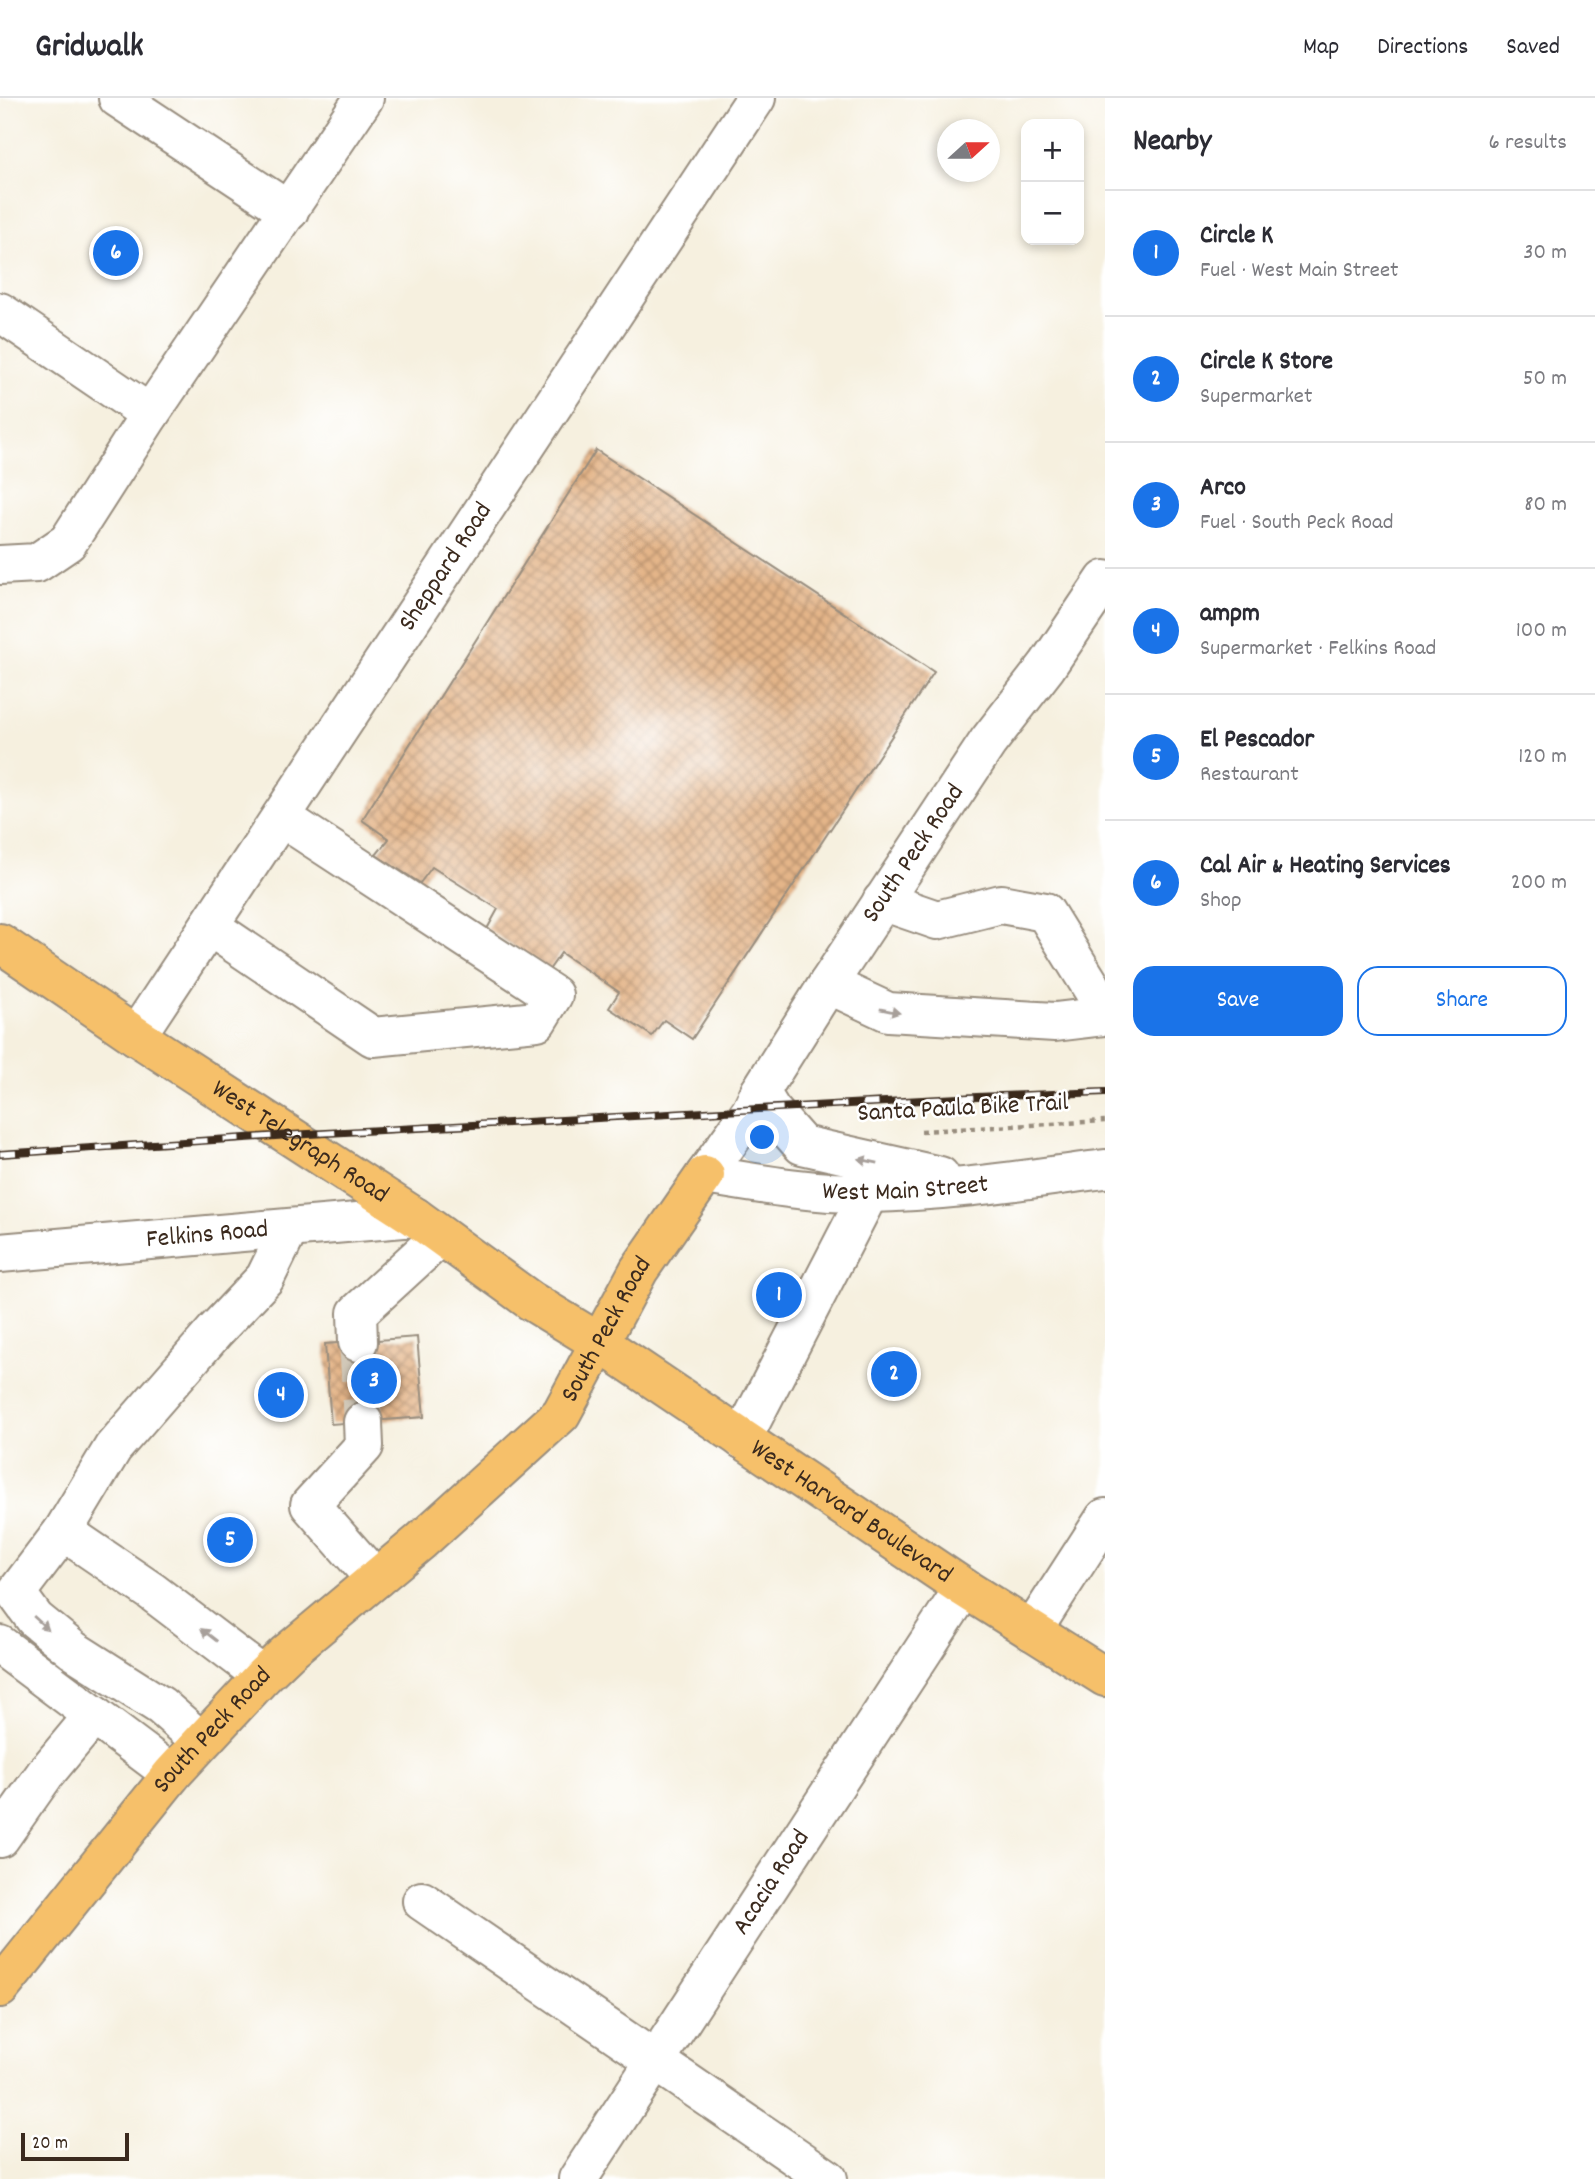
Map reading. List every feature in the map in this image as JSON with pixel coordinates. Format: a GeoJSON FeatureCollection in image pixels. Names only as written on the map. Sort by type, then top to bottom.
{"type":"FeatureCollection","features":[{"type":"Feature","properties":{"kind":"main road","name":"West Telegraph Road"},"geometry":{"type":"LineString","coordinates":[[0,943],[136,1037],[428,1227],[531,1301],[600,1343]]}},
{"type":"Feature","properties":{"kind":"main road","name":"South Peck Road"},"geometry":{"type":"LineString","coordinates":[[0,1988],[172,1774],[263,1676],[286,1653],[420,1542],[561,1414],[639,1270],[705,1175]]}},
{"type":"Feature","properties":{"kind":"main road","name":"West Harvard Boulevard"},"geometry":{"type":"LineString","coordinates":[[600,1343],[964,1588],[1105,1677]]}},
{"type":"Feature","properties":{"kind":"street"},"geometry":{"type":"LineString","coordinates":[[118,98],[289,211]]}},
{"type":"Feature","properties":{"kind":"street"},"geometry":{"type":"LineString","coordinates":[[0,565],[37,563],[68,542],[150,414],[365,98]]}},
{"type":"Feature","properties":{"kind":"street","name":"Sheppard Road"},"geometry":{"type":"LineString","coordinates":[[136,1037],[756,98]]}},
{"type":"Feature","properties":{"kind":"street"},"geometry":{"type":"LineString","coordinates":[[0,312],[150,414]]}},
{"type":"Feature","properties":{"kind":"street","name":"South Peck Road"},"geometry":{"type":"LineString","coordinates":[[705,1175],[751,1111],[760,1092],[828,984],[988,742],[1047,666],[1104,585]]}},
{"type":"Feature","properties":{"kind":"street"},"geometry":{"type":"LineString","coordinates":[[209,926],[373,1037],[537,1021],[553,995],[281,817]]}},
{"type":"Feature","properties":{"kind":"street"},"geometry":{"type":"LineString","coordinates":[[882,901],[937,920],[1001,904],[1045,912],[1105,1009]]}},
{"type":"Feature","properties":{"kind":"street"},"geometry":{"type":"LineString","coordinates":[[828,984],[888,1012],[1055,1022],[1105,1016]]}},
{"type":"Feature","properties":{"kind":"street"},"geometry":{"type":"LineString","coordinates":[[760,1092],[771,1110],[802,1145],[983,1186]]}},
{"type":"Feature","properties":{"kind":"street","name":"West Main Street"},"geometry":{"type":"LineString","coordinates":[[705,1175],[777,1187],[869,1194],[983,1186],[1105,1169]]}},
{"type":"Feature","properties":{"kind":"street"},"geometry":{"type":"LineString","coordinates":[[742,1439],[869,1194]]}},
{"type":"Feature","properties":{"kind":"street"},"geometry":{"type":"LineString","coordinates":[[358,1342],[357,1313],[428,1227]]}},
{"type":"Feature","properties":{"kind":"street","name":"Felkins Road"},"geometry":{"type":"LineString","coordinates":[[0,1253],[289,1229],[428,1227]]}},
{"type":"Feature","properties":{"kind":"street"},"geometry":{"type":"LineString","coordinates":[[201,1741],[161,1706],[73,1650],[35,1619],[16,1593],[63,1531],[113,1448],[265,1278],[289,1229]]}},
{"type":"Feature","properties":{"kind":"street"},"geometry":{"type":"LineString","coordinates":[[363,1422],[364,1446],[310,1505],[375,1579]]}},
{"type":"Feature","properties":{"kind":"street"},"geometry":{"type":"LineString","coordinates":[[1032,1631],[1105,1518]]}},
{"type":"Feature","properties":{"kind":"street"},"geometry":{"type":"LineString","coordinates":[[63,1531],[151,1591],[263,1676]]}},
{"type":"Feature","properties":{"kind":"street","name":"Acacia Road"},"geometry":{"type":"LineString","coordinates":[[578,2179],[964,1588]]}},
{"type":"Feature","properties":{"kind":"street"},"geometry":{"type":"LineString","coordinates":[[0,1645],[172,1774]]}},
{"type":"Feature","properties":{"kind":"street"},"geometry":{"type":"LineString","coordinates":[[0,1838],[45,1774],[94,1715]]}},
{"type":"Feature","properties":{"kind":"street"},"geometry":{"type":"LineString","coordinates":[[422,1901],[828,2179]]}},
{"type":"Feature","properties":{"kind":"path","name":"Santa Paula Bike Trail"},"geometry":{"type":"LineString","coordinates":[[914,1131],[1105,1121]]}},
{"type":"Feature","properties":{"kind":"building"},"geometry":{"type":"Polygon","coordinates":[[[596,450],[934,672],[692,1039],[664,1020],[652,1036],[609,1008],[619,992],[561,953],[549,970],[487,929],[498,909],[432,867],[420,883],[376,855],[389,839],[362,820],[596,450]]]}},
{"type":"Feature","properties":{"kind":"building"},"geometry":{"type":"Polygon","coordinates":[[[417,1337],[424,1417],[331,1424],[325,1344],[417,1337]]]}},
{"type":"Feature","properties":{"kind":"tunnel"},"geometry":{"type":"LineString","coordinates":[[358,1342],[363,1422]]}},
{"type":"Feature","properties":{"kind":"railway"},"geometry":{"type":"LineString","coordinates":[[0,1154],[290,1135],[1105,1092]]}},
{"type":"Feature","properties":{"kind":"place","name":"Cal Air & Heating Services"},"geometry":{"type":"Point","coordinates":[116,253]}},
{"type":"Feature","properties":{"kind":"place","name":"Circle K"},"geometry":{"type":"Point","coordinates":[779,1295]}},
{"type":"Feature","properties":{"kind":"place","name":"Circle K Store"},"geometry":{"type":"Point","coordinates":[894,1374]}},
{"type":"Feature","properties":{"kind":"place","name":"Arco"},"geometry":{"type":"Point","coordinates":[374,1381]}},
{"type":"Feature","properties":{"kind":"place","name":"ampm"},"geometry":{"type":"Point","coordinates":[281,1395]}},
{"type":"Feature","properties":{"kind":"place","name":"El Pescador"},"geometry":{"type":"Point","coordinates":[230,1540]}}]}
